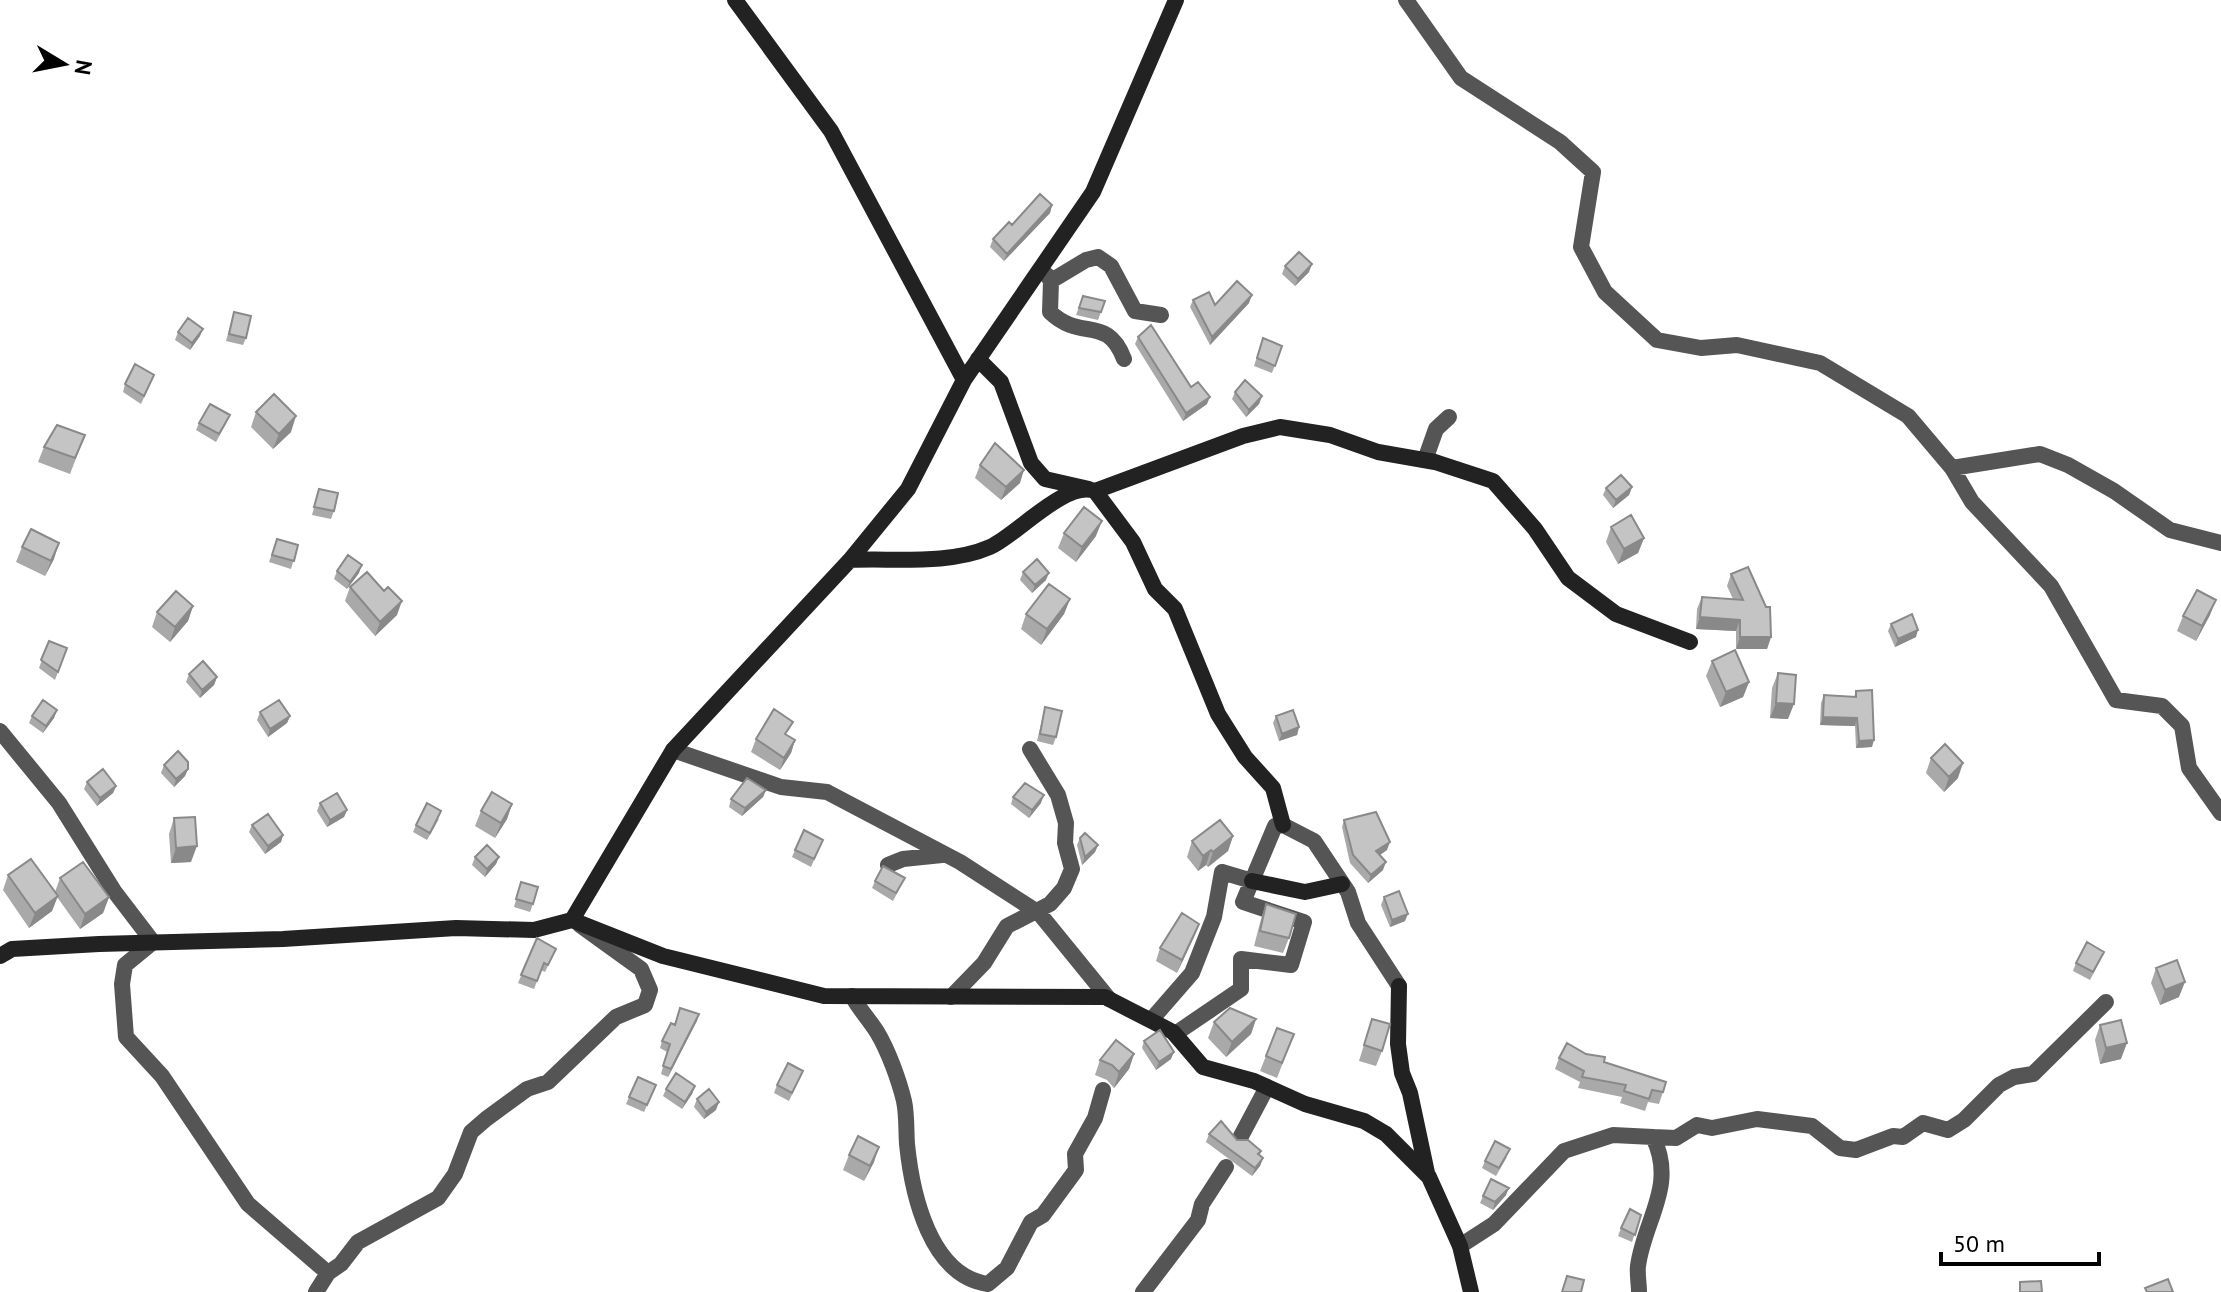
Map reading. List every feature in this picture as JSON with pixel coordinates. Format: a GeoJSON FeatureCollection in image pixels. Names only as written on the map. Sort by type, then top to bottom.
{"type":"FeatureCollection","features":[{"type":"Feature","properties":{"kind":"street"},"geometry":{"type":"LineString","coordinates":[[735,0],[831,131],[964,380]]}},
{"type":"Feature","properties":{"kind":"street"},"geometry":{"type":"LineString","coordinates":[[572,920],[673,750],[850,560],[908,489],[964,380],[1046,274],[1093,192],[1176,0]]}},
{"type":"Feature","properties":{"kind":"street"},"geometry":{"type":"LineString","coordinates":[[1406,0],[1461,78],[1560,142],[1593,172],[1581,247],[1605,292],[1657,340],[1701,348],[1737,345],[1820,363],[1908,416],[1952,468],[1972,502],[2051,586],[2116,700],[2162,706],[2182,726],[2195,780],[2221,813]]}},
{"type":"Feature","properties":{"kind":"street"},"geometry":{"type":"LineString","coordinates":[[1046,274],[1098,257],[1111,266],[1135,311],[1161,315]]}},
{"type":"Feature","properties":{"kind":"street"},"geometry":{"type":"LineString","coordinates":[[1046,274],[1050,312],[1062,324],[1108,333],[1117,341],[1124,359]]}},
{"type":"Feature","properties":{"kind":"street"},"geometry":{"type":"LineString","coordinates":[[978,359],[1001,382],[1031,463],[1045,479],[1092,490],[1133,542],[1155,589],[1175,609],[1218,714],[1245,757],[1273,788],[1283,825]]}},
{"type":"Feature","properties":{"kind":"street"},"geometry":{"type":"LineString","coordinates":[[1425,460],[1436,429],[1449,417]]}},
{"type":"Feature","properties":{"kind":"street"},"geometry":{"type":"LineString","coordinates":[[850,560],[962,556],[992,547],[1041,510],[1243,436],[1280,427],[1330,435],[1378,452],[1425,460],[1493,481],[1535,529],[1568,578],[1616,614],[1690,642]]}},
{"type":"Feature","properties":{"kind":"street"},"geometry":{"type":"LineString","coordinates":[[1952,468],[2040,454],[2068,465],[2114,491],[2170,530],[2221,543]]}},
{"type":"Feature","properties":{"kind":"street"},"geometry":{"type":"LineString","coordinates":[[0,731],[29,771],[59,803],[114,891],[153,942]]}},
{"type":"Feature","properties":{"kind":"street"},"geometry":{"type":"LineString","coordinates":[[951,997],[984,963],[1007,926],[1039,913],[1064,888],[1072,869],[1065,843],[1066,823],[1058,795],[1030,749]]}},
{"type":"Feature","properties":{"kind":"street"},"geometry":{"type":"LineString","coordinates":[[673,750],[781,787],[827,792],[948,855],[1039,913],[1109,999]]}},
{"type":"Feature","properties":{"kind":"street"},"geometry":{"type":"LineString","coordinates":[[1175,1034],[1241,989],[1241,959],[1291,965],[1304,922],[1243,902],[1275,826],[1283,825],[1314,841],[1342,884],[1358,923],[1399,986],[1398,1044],[1402,1073],[1410,1093],[1417,1136],[1429,1177],[1460,1246],[1471,1292]]}},
{"type":"Feature","properties":{"kind":"street"},"geometry":{"type":"LineString","coordinates":[[888,865],[903,859],[948,855]]}},
{"type":"Feature","properties":{"kind":"street"},"geometry":{"type":"LineString","coordinates":[[1152,1019],[1192,973],[1214,917],[1222,872],[1305,892],[1342,884]]}},
{"type":"Feature","properties":{"kind":"street"},"geometry":{"type":"LineString","coordinates":[[316,1292],[328,1273],[341,1264],[358,1242],[438,1198],[455,1174],[471,1132],[527,1089],[548,1082],[616,1017],[645,1005],[650,990],[641,969],[572,920]]}},
{"type":"Feature","properties":{"kind":"street"},"geometry":{"type":"LineString","coordinates":[[4,949],[456,928],[534,930],[572,920],[663,956],[824,996],[1065,995],[1109,999],[1152,1019],[1175,1034],[1203,1067],[1267,1087],[1305,1104],[1364,1121],[1386,1134],[1429,1177]]}},
{"type":"Feature","properties":{"kind":"street"},"geometry":{"type":"LineString","coordinates":[[153,942],[125,965],[122,984],[126,1037],[162,1076],[248,1204],[328,1273]]}},
{"type":"Feature","properties":{"kind":"street"},"geometry":{"type":"LineString","coordinates":[[852,996],[877,1032],[905,1103],[911,1168],[924,1217],[938,1252],[971,1282],[990,1288],[1007,1268],[1031,1222],[1043,1215],[1076,1170],[1075,1154],[1095,1118],[1103,1090]]}},
{"type":"Feature","properties":{"kind":"street"},"geometry":{"type":"LineString","coordinates":[[1460,1246],[1494,1224],[1564,1151],[1613,1135],[1676,1138],[1697,1125],[1712,1128],[1757,1119],[1812,1126],[1840,1148],[1856,1150],[1893,1136],[1903,1137],[1923,1123],[1948,1130],[1964,1120],[1999,1085],[2014,1077],[2033,1074],[2106,1002]]}},
{"type":"Feature","properties":{"kind":"street"},"geometry":{"type":"LineString","coordinates":[[1240,1138],[1267,1087]]}},
{"type":"Feature","properties":{"kind":"street"},"geometry":{"type":"LineString","coordinates":[[1639,1292],[1638,1266],[1658,1206],[1662,1161],[1653,1137]]}},
{"type":"Feature","properties":{"kind":"street"},"geometry":{"type":"LineString","coordinates":[[1143,1292],[1198,1220],[1202,1204],[1226,1167]]}},
{"type":"Feature","properties":{"kind":"building"},"geometry":{"type":"Polygon","coordinates":[[[1040,194],[1052,205],[1007,254],[993,239],[1009,222],[1012,225],[1040,194]]]}},
{"type":"Feature","properties":{"kind":"building"},"geometry":{"type":"Polygon","coordinates":[[[1299,252],[1312,264],[1298,279],[1285,266],[1299,252]]]}},
{"type":"Feature","properties":{"kind":"building"},"geometry":{"type":"Polygon","coordinates":[[[1237,281],[1252,295],[1212,337],[1193,300],[1209,292],[1215,305],[1237,281]]]}},
{"type":"Feature","properties":{"kind":"building"},"geometry":{"type":"Polygon","coordinates":[[[1083,296],[1105,301],[1101,312],[1079,308],[1083,296]]]}},
{"type":"Feature","properties":{"kind":"building"},"geometry":{"type":"Polygon","coordinates":[[[234,312],[251,316],[246,338],[229,334],[234,312]]]}},
{"type":"Feature","properties":{"kind":"building"},"geometry":{"type":"Polygon","coordinates":[[[188,318],[203,329],[192,343],[178,332],[188,318]]]}},
{"type":"Feature","properties":{"kind":"building"},"geometry":{"type":"Polygon","coordinates":[[[1151,325],[1191,387],[1198,382],[1210,397],[1186,413],[1138,337],[1151,325]]]}},
{"type":"Feature","properties":{"kind":"building"},"geometry":{"type":"Polygon","coordinates":[[[1263,338],[1282,346],[1275,366],[1257,358],[1263,338]]]}},
{"type":"Feature","properties":{"kind":"building"},"geometry":{"type":"Polygon","coordinates":[[[135,364],[154,375],[144,396],[125,384],[135,364]]]}},
{"type":"Feature","properties":{"kind":"building"},"geometry":{"type":"Polygon","coordinates":[[[1245,380],[1262,396],[1249,410],[1235,392],[1245,380]]]}},
{"type":"Feature","properties":{"kind":"building"},"geometry":{"type":"Polygon","coordinates":[[[274,394],[296,416],[279,434],[256,412],[274,394]]]}},
{"type":"Feature","properties":{"kind":"building"},"geometry":{"type":"Polygon","coordinates":[[[210,404],[230,415],[219,434],[199,423],[210,404]]]}},
{"type":"Feature","properties":{"kind":"building"},"geometry":{"type":"Polygon","coordinates":[[[57,425],[85,435],[75,458],[44,447],[57,425]]]}},
{"type":"Feature","properties":{"kind":"building"},"geometry":{"type":"Polygon","coordinates":[[[995,443],[1024,470],[1006,487],[980,465],[995,443]]]}},
{"type":"Feature","properties":{"kind":"building"},"geometry":{"type":"Polygon","coordinates":[[[1621,475],[1632,487],[1616,500],[1606,488],[1621,475]]]}},
{"type":"Feature","properties":{"kind":"building"},"geometry":{"type":"Polygon","coordinates":[[[319,489],[338,493],[334,511],[314,507],[319,489]]]}},
{"type":"Feature","properties":{"kind":"building"},"geometry":{"type":"Polygon","coordinates":[[[1084,507],[1102,521],[1082,547],[1064,533],[1084,507]]]}},
{"type":"Feature","properties":{"kind":"building"},"geometry":{"type":"Polygon","coordinates":[[[1631,515],[1644,538],[1624,549],[1611,527],[1631,515]]]}},
{"type":"Feature","properties":{"kind":"building"},"geometry":{"type":"Polygon","coordinates":[[[31,529],[59,543],[51,561],[22,547],[31,529]]]}},
{"type":"Feature","properties":{"kind":"building"},"geometry":{"type":"Polygon","coordinates":[[[277,539],[298,545],[294,561],[272,555],[277,539]]]}},
{"type":"Feature","properties":{"kind":"building"},"geometry":{"type":"Polygon","coordinates":[[[348,555],[362,565],[350,582],[337,571],[348,555]]]}},
{"type":"Feature","properties":{"kind":"building"},"geometry":{"type":"Polygon","coordinates":[[[1037,559],[1049,573],[1035,585],[1023,572],[1037,559]]]}},
{"type":"Feature","properties":{"kind":"building"},"geometry":{"type":"Polygon","coordinates":[[[1748,567],[1766,607],[1770,607],[1771,637],[1740,637],[1740,620],[1700,617],[1702,597],[1743,600],[1731,574],[1748,567]]]}},
{"type":"Feature","properties":{"kind":"building"},"geometry":{"type":"Polygon","coordinates":[[[367,572],[384,591],[388,587],[402,601],[380,622],[350,587],[367,572]]]}},
{"type":"Feature","properties":{"kind":"building"},"geometry":{"type":"Polygon","coordinates":[[[1049,584],[1070,599],[1047,629],[1026,614],[1049,584]]]}},
{"type":"Feature","properties":{"kind":"building"},"geometry":{"type":"Polygon","coordinates":[[[2197,590],[2216,600],[2202,626],[2183,616],[2197,590]]]}},
{"type":"Feature","properties":{"kind":"building"},"geometry":{"type":"Polygon","coordinates":[[[176,591],[193,606],[175,627],[157,612],[176,591]]]}},
{"type":"Feature","properties":{"kind":"building"},"geometry":{"type":"Polygon","coordinates":[[[1912,614],[1918,630],[1898,639],[1891,624],[1912,614]]]}},
{"type":"Feature","properties":{"kind":"building"},"geometry":{"type":"Polygon","coordinates":[[[49,641],[67,648],[58,672],[41,660],[49,641]]]}},
{"type":"Feature","properties":{"kind":"building"},"geometry":{"type":"Polygon","coordinates":[[[1735,650],[1749,682],[1726,692],[1712,661],[1735,650]]]}},
{"type":"Feature","properties":{"kind":"building"},"geometry":{"type":"Polygon","coordinates":[[[203,661],[217,677],[202,690],[189,674],[203,661]]]}},
{"type":"Feature","properties":{"kind":"building"},"geometry":{"type":"Polygon","coordinates":[[[1778,673],[1796,675],[1794,704],[1776,703],[1778,673]]]}},
{"type":"Feature","properties":{"kind":"building"},"geometry":{"type":"Polygon","coordinates":[[[1872,690],[1874,740],[1859,741],[1857,718],[1823,717],[1824,695],[1856,697],[1856,691],[1872,690]]]}},
{"type":"Feature","properties":{"kind":"building"},"geometry":{"type":"Polygon","coordinates":[[[43,700],[57,710],[46,726],[32,716],[43,700]]]}},
{"type":"Feature","properties":{"kind":"building"},"geometry":{"type":"Polygon","coordinates":[[[279,700],[290,716],[270,729],[260,712],[279,700]]]}},
{"type":"Feature","properties":{"kind":"building"},"geometry":{"type":"Polygon","coordinates":[[[1045,707],[1062,711],[1056,737],[1040,734],[1045,707]]]}},
{"type":"Feature","properties":{"kind":"building"},"geometry":{"type":"Polygon","coordinates":[[[774,709],[793,722],[785,734],[795,740],[784,758],[756,739],[774,709]]]}},
{"type":"Feature","properties":{"kind":"building"},"geometry":{"type":"Polygon","coordinates":[[[1293,710],[1299,727],[1282,734],[1276,716],[1293,710]]]}},
{"type":"Feature","properties":{"kind":"building"},"geometry":{"type":"Polygon","coordinates":[[[1945,744],[1963,763],[1949,777],[1931,758],[1945,744]]]}},
{"type":"Feature","properties":{"kind":"building"},"geometry":{"type":"Polygon","coordinates":[[[178,751],[188,762],[188,769],[176,779],[164,765],[178,751]]]}},
{"type":"Feature","properties":{"kind":"building"},"geometry":{"type":"Polygon","coordinates":[[[103,769],[116,786],[100,798],[87,782],[103,769]]]}},
{"type":"Feature","properties":{"kind":"building"},"geometry":{"type":"Polygon","coordinates":[[[747,778],[766,790],[745,808],[731,799],[747,778]]]}},
{"type":"Feature","properties":{"kind":"building"},"geometry":{"type":"Polygon","coordinates":[[[1025,783],[1044,795],[1032,810],[1013,797],[1025,783]]]}},
{"type":"Feature","properties":{"kind":"building"},"geometry":{"type":"Polygon","coordinates":[[[492,792],[512,804],[501,823],[481,811],[492,792]]]}},
{"type":"Feature","properties":{"kind":"building"},"geometry":{"type":"Polygon","coordinates":[[[337,793],[347,810],[330,820],[320,803],[337,793]]]}},
{"type":"Feature","properties":{"kind":"building"},"geometry":{"type":"Polygon","coordinates":[[[427,803],[441,811],[430,833],[416,825],[427,803]]]}},
{"type":"Feature","properties":{"kind":"building"},"geometry":{"type":"Polygon","coordinates":[[[1376,812],[1390,842],[1376,851],[1386,862],[1371,875],[1353,855],[1344,820],[1376,812]]]}},
{"type":"Feature","properties":{"kind":"building"},"geometry":{"type":"Polygon","coordinates":[[[268,814],[283,835],[268,846],[252,825],[268,814]]]}},
{"type":"Feature","properties":{"kind":"building"},"geometry":{"type":"Polygon","coordinates":[[[195,817],[197,846],[176,848],[174,818],[195,817]]]}},
{"type":"Feature","properties":{"kind":"building"},"geometry":{"type":"Polygon","coordinates":[[[1220,820],[1233,836],[1203,856],[1192,841],[1220,820]]]}},
{"type":"Feature","properties":{"kind":"building"},"geometry":{"type":"Polygon","coordinates":[[[804,830],[823,840],[814,859],[795,850],[804,830]]]}},
{"type":"Feature","properties":{"kind":"building"},"geometry":{"type":"Polygon","coordinates":[[[1085,833],[1098,845],[1085,857],[1080,838],[1085,833]]]}},
{"type":"Feature","properties":{"kind":"building"},"geometry":{"type":"Polygon","coordinates":[[[487,845],[499,857],[487,869],[475,857],[487,845]]]}},
{"type":"Feature","properties":{"kind":"building"},"geometry":{"type":"Polygon","coordinates":[[[31,859],[58,896],[35,913],[8,875],[31,859]]]}},
{"type":"Feature","properties":{"kind":"building"},"geometry":{"type":"Polygon","coordinates":[[[83,862],[109,897],[85,914],[60,878],[83,862]]]}},
{"type":"Feature","properties":{"kind":"building"},"geometry":{"type":"Polygon","coordinates":[[[883,866],[905,878],[896,893],[875,881],[883,866]]]}},
{"type":"Feature","properties":{"kind":"building"},"geometry":{"type":"Polygon","coordinates":[[[521,882],[538,887],[533,904],[516,899],[521,882]]]}},
{"type":"Feature","properties":{"kind":"building"},"geometry":{"type":"Polygon","coordinates":[[[1399,891],[1408,914],[1392,920],[1384,897],[1399,891]]]}},
{"type":"Feature","properties":{"kind":"building"},"geometry":{"type":"Polygon","coordinates":[[[1266,904],[1296,914],[1289,938],[1260,931],[1266,904]]]}},
{"type":"Feature","properties":{"kind":"building"},"geometry":{"type":"Polygon","coordinates":[[[1182,913],[1199,924],[1182,960],[1160,948],[1182,913]]]}},
{"type":"Feature","properties":{"kind":"building"},"geometry":{"type":"Polygon","coordinates":[[[537,938],[556,949],[548,965],[544,963],[537,981],[521,975],[537,938]]]}},
{"type":"Feature","properties":{"kind":"building"},"geometry":{"type":"Polygon","coordinates":[[[2087,942],[2104,952],[2093,972],[2076,963],[2087,942]]]}},
{"type":"Feature","properties":{"kind":"building"},"geometry":{"type":"Polygon","coordinates":[[[2177,960],[2185,982],[2165,990],[2156,968],[2177,960]]]}},
{"type":"Feature","properties":{"kind":"building"},"geometry":{"type":"Polygon","coordinates":[[[680,1008],[699,1014],[671,1069],[663,1066],[670,1044],[662,1041],[671,1023],[675,1025],[680,1008]]]}},
{"type":"Feature","properties":{"kind":"building"},"geometry":{"type":"Polygon","coordinates":[[[1230,1008],[1256,1019],[1232,1042],[1214,1022],[1230,1008]]]}},
{"type":"Feature","properties":{"kind":"building"},"geometry":{"type":"Polygon","coordinates":[[[1372,1019],[1390,1024],[1382,1051],[1364,1045],[1372,1019]]]}},
{"type":"Feature","properties":{"kind":"building"},"geometry":{"type":"Polygon","coordinates":[[[2121,1020],[2127,1043],[2106,1048],[2100,1025],[2121,1020]]]}},
{"type":"Feature","properties":{"kind":"building"},"geometry":{"type":"Polygon","coordinates":[[[1277,1028],[1294,1034],[1282,1063],[1266,1056],[1277,1028]]]}},
{"type":"Feature","properties":{"kind":"building"},"geometry":{"type":"Polygon","coordinates":[[[1160,1030],[1174,1052],[1159,1062],[1144,1041],[1160,1030]]]}},
{"type":"Feature","properties":{"kind":"building"},"geometry":{"type":"Polygon","coordinates":[[[1116,1040],[1134,1054],[1119,1072],[1100,1060],[1116,1040]]]}},
{"type":"Feature","properties":{"kind":"building"},"geometry":{"type":"Polygon","coordinates":[[[1567,1043],[1586,1054],[1605,1057],[1604,1062],[1666,1082],[1663,1092],[1652,1090],[1649,1099],[1624,1091],[1626,1085],[1582,1077],[1584,1071],[1559,1058],[1567,1043]]]}},
{"type":"Feature","properties":{"kind":"building"},"geometry":{"type":"Polygon","coordinates":[[[788,1063],[803,1071],[792,1093],[777,1085],[788,1063]]]}},
{"type":"Feature","properties":{"kind":"building"},"geometry":{"type":"Polygon","coordinates":[[[676,1073],[695,1086],[685,1102],[666,1089],[676,1073]]]}},
{"type":"Feature","properties":{"kind":"building"},"geometry":{"type":"Polygon","coordinates":[[[638,1077],[656,1085],[647,1105],[629,1097],[638,1077]]]}},
{"type":"Feature","properties":{"kind":"building"},"geometry":{"type":"Polygon","coordinates":[[[709,1089],[719,1102],[706,1112],[697,1099],[709,1089]]]}},
{"type":"Feature","properties":{"kind":"building"},"geometry":{"type":"Polygon","coordinates":[[[1221,1121],[1237,1140],[1248,1140],[1261,1151],[1258,1154],[1263,1158],[1255,1168],[1209,1134],[1221,1121]]]}},
{"type":"Feature","properties":{"kind":"building"},"geometry":{"type":"Polygon","coordinates":[[[858,1136],[879,1147],[870,1166],[849,1155],[858,1136]]]}},
{"type":"Feature","properties":{"kind":"building"},"geometry":{"type":"Polygon","coordinates":[[[1495,1141],[1510,1149],[1499,1168],[1485,1161],[1495,1141]]]}},
{"type":"Feature","properties":{"kind":"building"},"geometry":{"type":"Polygon","coordinates":[[[1491,1179],[1509,1188],[1495,1202],[1483,1196],[1491,1179]]]}},
{"type":"Feature","properties":{"kind":"building"},"geometry":{"type":"Polygon","coordinates":[[[1630,1209],[1641,1215],[1635,1235],[1621,1228],[1630,1209]]]}},
{"type":"Feature","properties":{"kind":"building"},"geometry":{"type":"Polygon","coordinates":[[[1567,1276],[1584,1280],[1581,1292],[1562,1292],[1567,1276]]]}},
{"type":"Feature","properties":{"kind":"building"},"geometry":{"type":"Polygon","coordinates":[[[2168,1279],[2173,1292],[2147,1292],[2145,1288],[2168,1279]]]}},
{"type":"Feature","properties":{"kind":"building"},"geometry":{"type":"Polygon","coordinates":[[[2041,1281],[2042,1292],[2020,1292],[2020,1282],[2041,1281]]]}}]}
